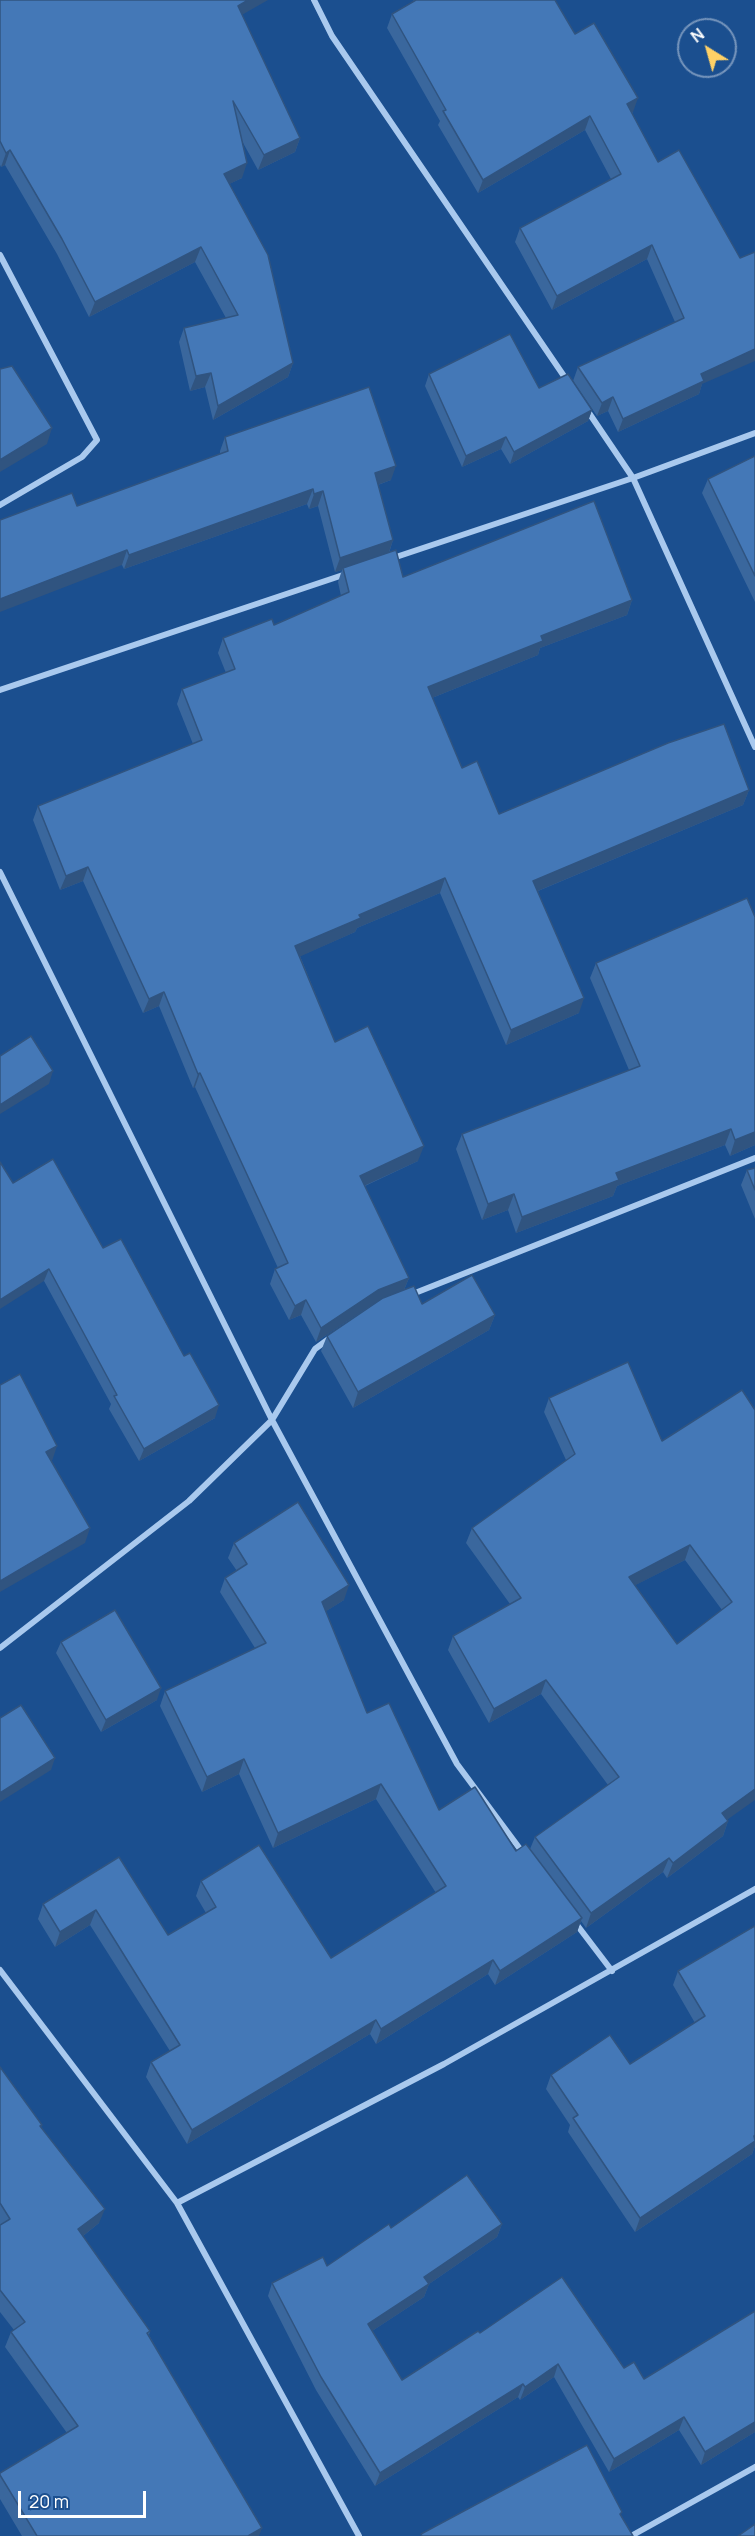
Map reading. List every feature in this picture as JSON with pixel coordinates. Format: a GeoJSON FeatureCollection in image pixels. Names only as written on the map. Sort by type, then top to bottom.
{"type":"FeatureCollection","features":[{"type":"Feature","properties":{"kind":"street"},"geometry":{"type":"LineString","coordinates":[[314,0],[332,36],[573,390]]}},
{"type":"Feature","properties":{"kind":"street"},"geometry":{"type":"LineString","coordinates":[[0,255],[97,440],[82,457],[0,505]]}},
{"type":"Feature","properties":{"kind":"street"},"geometry":{"type":"LineString","coordinates":[[580,399],[633,478],[755,747]]}},
{"type":"Feature","properties":{"kind":"street"},"geometry":{"type":"LineString","coordinates":[[384,561],[633,478],[755,433]]}},
{"type":"Feature","properties":{"kind":"street"},"geometry":{"type":"LineString","coordinates":[[0,690],[351,572]]}},
{"type":"Feature","properties":{"kind":"street"},"geometry":{"type":"LineString","coordinates":[[0,872],[272,1420],[457,1764],[527,1858]]}},
{"type":"Feature","properties":{"kind":"street"},"geometry":{"type":"LineString","coordinates":[[407,1296],[755,1158]]}},
{"type":"Feature","properties":{"kind":"street"},"geometry":{"type":"LineString","coordinates":[[0,1647],[189,1501],[272,1420],[315,1348],[340,1331]]}},
{"type":"Feature","properties":{"kind":"street"},"geometry":{"type":"LineString","coordinates":[[177,2203],[444,2064],[755,1889]]}},
{"type":"Feature","properties":{"kind":"street"},"geometry":{"type":"LineString","coordinates":[[570,1914],[612,1971]]}},
{"type":"Feature","properties":{"kind":"street"},"geometry":{"type":"LineString","coordinates":[[0,1970],[177,2203],[359,2536]]}},
{"type":"Feature","properties":{"kind":"street"},"geometry":{"type":"LineString","coordinates":[[631,2536],[755,2467]]}},
{"type":"Feature","properties":{"kind":"building"},"geometry":{"type":"Polygon","coordinates":[[[0,0],[248,0],[238,6],[300,138],[264,155],[233,101],[247,163],[224,174],[268,255],[293,363],[218,406],[211,373],[196,376],[184,328],[238,315],[201,247],[95,302],[62,239],[10,150],[6,153],[0,141],[0,0]]]}},
{"type":"Feature","properties":{"kind":"building"},"geometry":{"type":"Polygon","coordinates":[[[416,0],[555,0],[575,34],[594,23],[638,98],[627,104],[658,162],[679,150],[740,258],[755,252],[755,349],[701,374],[704,381],[623,419],[613,397],[602,403],[578,367],[684,318],[652,245],[557,296],[520,228],[621,174],[590,116],[483,180],[443,111],[446,110],[392,14],[416,0]]]}},
{"type":"Feature","properties":{"kind":"building"},"geometry":{"type":"Polygon","coordinates":[[[510,334],[539,388],[568,374],[592,410],[514,452],[506,437],[466,456],[429,374],[510,334]]]}},
{"type":"Feature","properties":{"kind":"building"},"geometry":{"type":"Polygon","coordinates":[[[12,366],[52,428],[0,460],[0,369],[12,366]]]}},
{"type":"Feature","properties":{"kind":"building"},"geometry":{"type":"Polygon","coordinates":[[[369,387],[396,466],[375,473],[393,540],[340,558],[323,491],[314,494],[313,489],[129,555],[127,550],[0,599],[0,520],[72,493],[77,506],[228,451],[225,437],[369,387]]]}},
{"type":"Feature","properties":{"kind":"building"},"geometry":{"type":"Polygon","coordinates":[[[755,456],[755,576],[708,479],[755,456]]]}},
{"type":"Feature","properties":{"kind":"building"},"geometry":{"type":"Polygon","coordinates":[[[594,501],[632,600],[541,636],[543,641],[428,687],[462,768],[477,761],[499,814],[668,743],[724,724],[749,790],[533,881],[584,998],[511,1030],[445,878],[359,915],[361,918],[295,946],[335,1042],[368,1026],[424,1146],[360,1176],[409,1278],[378,1290],[321,1328],[306,1300],[295,1306],[275,1269],[288,1263],[200,1073],[198,1074],[164,992],[149,999],[88,867],[66,876],[38,806],[202,740],[182,689],[235,669],[223,638],[272,619],[274,625],[349,592],[343,568],[396,550],[403,577],[594,501]]]}},
{"type":"Feature","properties":{"kind":"building"},"geometry":{"type":"Polygon","coordinates":[[[747,898],[755,917],[755,1132],[735,1140],[731,1129],[616,1173],[619,1180],[522,1217],[514,1194],[488,1204],[462,1134],[640,1066],[596,963],[747,898]]]}},
{"type":"Feature","properties":{"kind":"building"},"geometry":{"type":"Polygon","coordinates":[[[31,1036],[53,1071],[0,1105],[0,1056],[31,1036]]]}},
{"type":"Feature","properties":{"kind":"building"},"geometry":{"type":"Polygon","coordinates":[[[53,1159],[103,1248],[121,1239],[184,1356],[190,1353],[219,1405],[144,1449],[49,1269],[0,1300],[0,1162],[13,1183],[53,1159]]]}},
{"type":"Feature","properties":{"kind":"building"},"geometry":{"type":"Polygon","coordinates":[[[755,1168],[755,1190],[747,1170],[755,1168]]]}},
{"type":"Feature","properties":{"kind":"building"},"geometry":{"type":"Polygon","coordinates":[[[472,1275],[495,1315],[358,1392],[327,1336],[383,1298],[414,1286],[422,1304],[472,1275]]]}},
{"type":"Feature","properties":{"kind":"building"},"geometry":{"type":"Polygon","coordinates":[[[628,1362],[662,1441],[742,1390],[755,1410],[755,1789],[722,1813],[728,1821],[673,1863],[669,1858],[591,1913],[535,1837],[619,1777],[546,1680],[494,1709],[453,1636],[521,1598],[472,1528],[575,1454],[549,1398],[628,1362]],[[690,1545],[629,1577],[677,1644],[732,1602],[690,1545]]]}},
{"type":"Feature","properties":{"kind":"building"},"geometry":{"type":"Polygon","coordinates":[[[20,1374],[57,1446],[46,1452],[90,1528],[0,1581],[0,1385],[20,1374]]]}},
{"type":"Feature","properties":{"kind":"building"},"geometry":{"type":"Polygon","coordinates":[[[298,1502],[349,1585],[322,1602],[367,1713],[389,1703],[439,1810],[475,1787],[516,1851],[526,1844],[582,1918],[500,1971],[493,1960],[381,2029],[376,2020],[192,2130],[151,2062],[180,2045],[96,1910],[60,1932],[43,1904],[119,1857],[168,1935],[216,1907],[201,1881],[259,1845],[331,1958],[446,1886],[381,1784],[278,1833],[244,1759],[207,1777],[165,1691],[266,1643],[225,1578],[247,1564],[234,1543],[298,1502]]]}},
{"type":"Feature","properties":{"kind":"building"},"geometry":{"type":"Polygon","coordinates":[[[115,1610],[161,1688],[106,1720],[61,1642],[115,1610]]]}},
{"type":"Feature","properties":{"kind":"building"},"geometry":{"type":"Polygon","coordinates":[[[21,1705],[55,1758],[0,1793],[0,1718],[21,1705]]]}},
{"type":"Feature","properties":{"kind":"building"},"geometry":{"type":"Polygon","coordinates":[[[755,1926],[755,2141],[640,2218],[573,2118],[578,2115],[551,2075],[610,2035],[630,2064],[705,2016],[678,1971],[755,1926]]]}},
{"type":"Feature","properties":{"kind":"building"},"geometry":{"type":"Polygon","coordinates":[[[0,2067],[42,2125],[40,2126],[105,2209],[78,2229],[150,2331],[147,2333],[262,2528],[248,2536],[37,2536],[0,2475],[78,2426],[11,2332],[25,2322],[0,2290],[0,2225],[10,2219],[0,2203],[0,2067]]]}},
{"type":"Feature","properties":{"kind":"building"},"geometry":{"type":"Polygon","coordinates":[[[467,2175],[502,2224],[424,2277],[429,2284],[368,2324],[402,2380],[478,2331],[480,2333],[562,2277],[624,2368],[634,2362],[644,2379],[755,2311],[755,2422],[705,2452],[684,2417],[614,2459],[558,2364],[525,2387],[523,2384],[380,2473],[321,2377],[272,2283],[323,2257],[327,2266],[389,2224],[391,2228],[467,2175]]]}},
{"type":"Feature","properties":{"kind":"building"},"geometry":{"type":"Polygon","coordinates":[[[587,2445],[633,2536],[422,2536],[421,2534],[587,2445]]]}},
{"type":"Feature","properties":{"kind":"building"},"geometry":{"type":"Polygon","coordinates":[[[755,2524],[755,2536],[738,2536],[755,2524]]]}}]}
